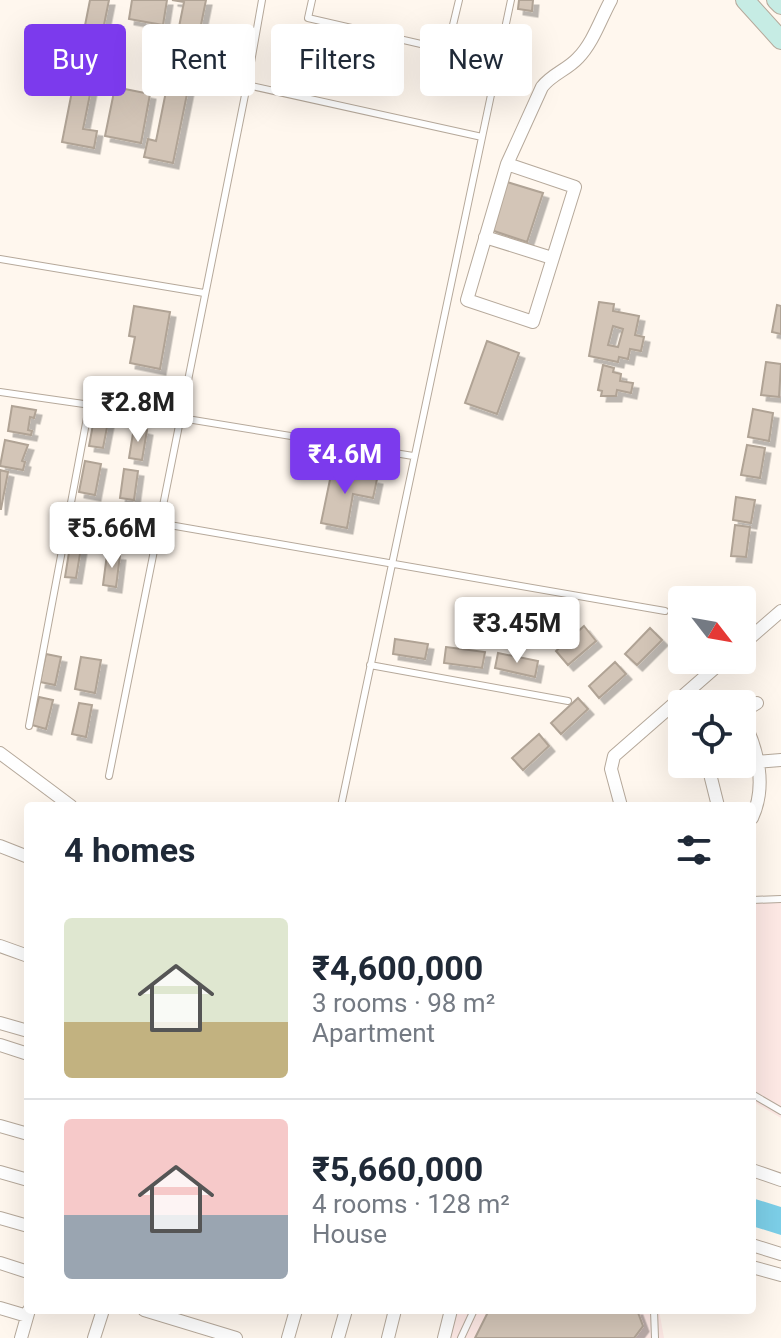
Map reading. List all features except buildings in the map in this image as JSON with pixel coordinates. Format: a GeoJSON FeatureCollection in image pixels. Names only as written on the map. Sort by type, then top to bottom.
{"type":"FeatureCollection","features":[{"type":"Feature","properties":{"kind":"main road"},"geometry":{"type":"LineString","coordinates":[[745,0],[781,40]]}},
{"type":"Feature","properties":{"kind":"main road"},"geometry":{"type":"LineString","coordinates":[[776,0],[781,5]]}},
{"type":"Feature","properties":{"kind":"street"},"geometry":{"type":"LineString","coordinates":[[507,164],[575,187],[533,322],[467,300],[507,164],[542,87],[549,78],[582,55],[611,0]]}},
{"type":"Feature","properties":{"kind":"street"},"geometry":{"type":"LineString","coordinates":[[485,237],[552,258]]}},
{"type":"Feature","properties":{"kind":"street"},"geometry":{"type":"LineString","coordinates":[[756,633],[781,611]]}},
{"type":"Feature","properties":{"kind":"street"},"geometry":{"type":"LineString","coordinates":[[620,802],[611,769],[614,756],[708,674]]}},
{"type":"Feature","properties":{"kind":"street"},"geometry":{"type":"LineString","coordinates":[[756,810],[759,804],[758,761],[742,718],[747,709],[757,703]]}},
{"type":"Feature","properties":{"kind":"street"},"geometry":{"type":"LineString","coordinates":[[0,753],[66,802]]}},
{"type":"Feature","properties":{"kind":"street"},"geometry":{"type":"LineString","coordinates":[[758,761],[781,760]]}},
{"type":"Feature","properties":{"kind":"street"},"geometry":{"type":"LineString","coordinates":[[711,778],[717,802]]}},
{"type":"Feature","properties":{"kind":"street"},"geometry":{"type":"LineString","coordinates":[[0,846],[24,855]]}},
{"type":"Feature","properties":{"kind":"street"},"geometry":{"type":"LineString","coordinates":[[0,946],[24,955]]}},
{"type":"Feature","properties":{"kind":"street"},"geometry":{"type":"LineString","coordinates":[[0,1023],[24,1030]]}},
{"type":"Feature","properties":{"kind":"street"},"geometry":{"type":"LineString","coordinates":[[0,1045],[24,1053]]}},
{"type":"Feature","properties":{"kind":"street"},"geometry":{"type":"LineString","coordinates":[[0,1126],[24,1133]]}},
{"type":"Feature","properties":{"kind":"street"},"geometry":{"type":"LineString","coordinates":[[756,1171],[781,1180]]}},
{"type":"Feature","properties":{"kind":"street"},"geometry":{"type":"LineString","coordinates":[[0,1172],[24,1179]]}},
{"type":"Feature","properties":{"kind":"street"},"geometry":{"type":"LineString","coordinates":[[0,1218],[24,1225]]}},
{"type":"Feature","properties":{"kind":"street"},"geometry":{"type":"LineString","coordinates":[[756,1246],[781,1254]]}},
{"type":"Feature","properties":{"kind":"street"},"geometry":{"type":"LineString","coordinates":[[0,1263],[24,1271]]}},
{"type":"Feature","properties":{"kind":"street"},"geometry":{"type":"LineString","coordinates":[[756,1268],[781,1275]]}},
{"type":"Feature","properties":{"kind":"street"},"geometry":{"type":"LineString","coordinates":[[0,1308],[24,1312]]}},
{"type":"Feature","properties":{"kind":"street"},"geometry":{"type":"LineString","coordinates":[[21,1338],[28,1314]]}},
{"type":"Feature","properties":{"kind":"street"},"geometry":{"type":"LineString","coordinates":[[94,1338],[102,1314]]}},
{"type":"Feature","properties":{"kind":"street"},"geometry":{"type":"LineString","coordinates":[[157,1314],[236,1338]]}},
{"type":"Feature","properties":{"kind":"street"},"geometry":{"type":"LineString","coordinates":[[288,1338],[293,1314]]}},
{"type":"Feature","properties":{"kind":"street"},"geometry":{"type":"LineString","coordinates":[[338,1338],[345,1314]]}},
{"type":"Feature","properties":{"kind":"street"},"geometry":{"type":"LineString","coordinates":[[388,1338],[394,1314]]}},
{"type":"Feature","properties":{"kind":"street"},"geometry":{"type":"LineString","coordinates":[[444,1338],[450,1314]]}},
{"type":"Feature","properties":{"kind":"lane"},"geometry":{"type":"LineString","coordinates":[[255,40],[262,0]]}},
{"type":"Feature","properties":{"kind":"lane"},"geometry":{"type":"LineString","coordinates":[[312,0],[308,18],[447,50],[459,0]]}},
{"type":"Feature","properties":{"kind":"lane"},"geometry":{"type":"LineString","coordinates":[[342,802],[511,0]]}},
{"type":"Feature","properties":{"kind":"lane"},"geometry":{"type":"LineString","coordinates":[[255,87],[482,137]]}},
{"type":"Feature","properties":{"kind":"lane"},"geometry":{"type":"LineString","coordinates":[[109,776],[245,96]]}},
{"type":"Feature","properties":{"kind":"lane"},"geometry":{"type":"LineString","coordinates":[[0,259],[204,293]]}},
{"type":"Feature","properties":{"kind":"lane"},"geometry":{"type":"LineString","coordinates":[[0,395],[181,418],[413,456]]}},
{"type":"Feature","properties":{"kind":"lane"},"geometry":{"type":"LineString","coordinates":[[29,726],[89,407]]}},
{"type":"Feature","properties":{"kind":"lane"},"geometry":{"type":"LineString","coordinates":[[158,523],[665,611]]}},
{"type":"Feature","properties":{"kind":"lane"},"geometry":{"type":"LineString","coordinates":[[370,665],[568,701]]}},
{"type":"Feature","properties":{"kind":"lane"},"geometry":{"type":"LineString","coordinates":[[756,900],[781,899]]}},
{"type":"Feature","properties":{"kind":"lane"},"geometry":{"type":"LineString","coordinates":[[756,1096],[781,1111]]}},
{"type":"Feature","properties":{"kind":"lane"},"geometry":{"type":"LineString","coordinates":[[461,1338],[472,1314]]}},
{"type":"Feature","properties":{"kind":"lane"},"geometry":{"type":"LineString","coordinates":[[654,1314],[655,1338]]}},
{"type":"Feature","properties":{"kind":"shaded area"},"geometry":{"type":"Polygon","coordinates":[[[781,901],[781,1118],[756,1103],[756,902],[781,901]]]}},
{"type":"Feature","properties":{"kind":"shaded area"},"geometry":{"type":"Polygon","coordinates":[[[456,1314],[660,1314],[664,1338],[448,1338],[456,1314]]]}},
{"type":"Feature","properties":{"kind":"water"},"geometry":{"type":"Polygon","coordinates":[[[756,1199],[781,1207],[781,1235],[756,1227],[756,1199]]]}}]}
